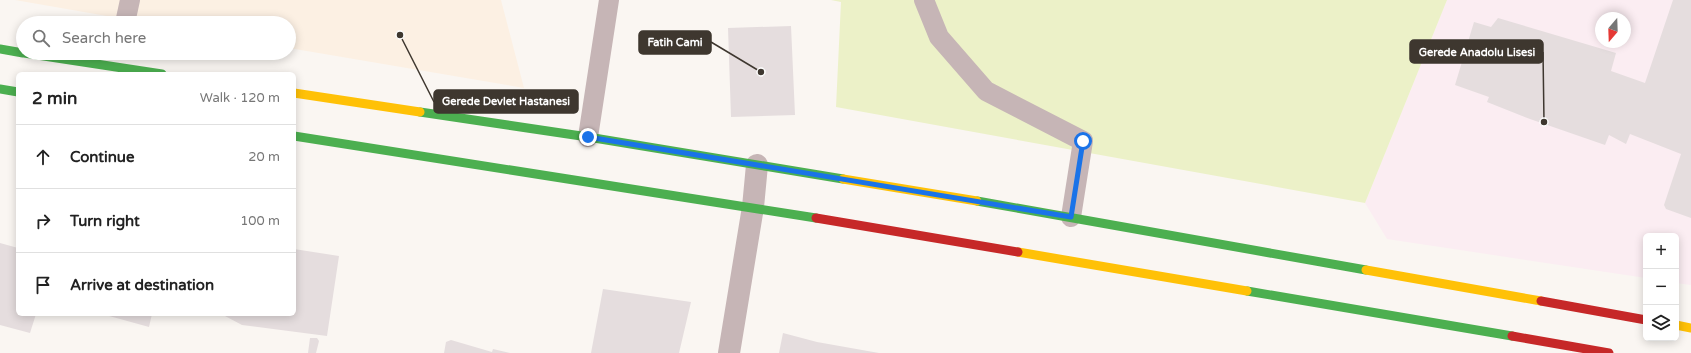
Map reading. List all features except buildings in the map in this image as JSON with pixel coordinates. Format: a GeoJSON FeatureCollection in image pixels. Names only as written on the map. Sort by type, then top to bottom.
{"type":"FeatureCollection","features":[{"type":"Feature","properties":{"kind":"street"},"geometry":{"type":"LineString","coordinates":[[0,49],[16,52]]}},
{"type":"Feature","properties":{"kind":"street"},"geometry":{"type":"LineString","coordinates":[[77,60],[152,72]]}},
{"type":"Feature","properties":{"kind":"street"},"geometry":{"type":"LineString","coordinates":[[0,89],[16,92]]}},
{"type":"Feature","properties":{"kind":"street"},"geometry":{"type":"LineString","coordinates":[[296,94],[588,137],[1071,217],[1643,319]]}},
{"type":"Feature","properties":{"kind":"street"},"geometry":{"type":"LineString","coordinates":[[296,136],[753,207],[1609,353]]}},
{"type":"Feature","properties":{"kind":"street"},"geometry":{"type":"LineString","coordinates":[[729,353],[753,207],[757,165]]}},
{"type":"Feature","properties":{"kind":"street"},"geometry":{"type":"LineString","coordinates":[[1679,326],[1691,328]]}},
{"type":"Feature","properties":{"kind":"lane"},"geometry":{"type":"LineString","coordinates":[[127,16],[130,0]]}},
{"type":"Feature","properties":{"kind":"lane"},"geometry":{"type":"LineString","coordinates":[[588,137],[609,0]]}},
{"type":"Feature","properties":{"kind":"lane"},"geometry":{"type":"LineString","coordinates":[[924,0],[939,37],[986,91],[1083,141],[1071,217]]}},
{"type":"Feature","properties":{"kind":"shaded area"},"geometry":{"type":"Polygon","coordinates":[[[15,0],[501,0],[524,88],[296,49],[296,16],[107,16],[15,0]]]}},
{"type":"Feature","properties":{"kind":"shaded area"},"geometry":{"type":"Polygon","coordinates":[[[1447,0],[1691,0],[1691,285],[1679,283],[1679,233],[1643,233],[1643,278],[1387,239],[1365,203],[1447,0]]]}},
{"type":"Feature","properties":{"kind":"green space"},"geometry":{"type":"Polygon","coordinates":[[[831,0],[1447,0],[1365,203],[836,107],[841,2],[831,0]]]}},
{"type":"Feature","properties":{"kind":"traffic: fast"},"geometry":{"type":"LineString","coordinates":[[0,49],[16,52]]}},
{"type":"Feature","properties":{"kind":"traffic: fast"},"geometry":{"type":"LineString","coordinates":[[70,60],[149,72]]}},
{"type":"Feature","properties":{"kind":"traffic: fast"},"geometry":{"type":"LineString","coordinates":[[0,89],[16,92]]}},
{"type":"Feature","properties":{"kind":"traffic: fast"},"geometry":{"type":"LineString","coordinates":[[420,112],[588,137],[843,179]]}},
{"type":"Feature","properties":{"kind":"traffic: fast"},"geometry":{"type":"LineString","coordinates":[[296,136],[816,218]]}},
{"type":"Feature","properties":{"kind":"traffic: fast"},"geometry":{"type":"LineString","coordinates":[[977,201],[1366,270]]}},
{"type":"Feature","properties":{"kind":"traffic: fast"},"geometry":{"type":"LineString","coordinates":[[1247,291],[1512,336]]}},
{"type":"Feature","properties":{"kind":"traffic: slow"},"geometry":{"type":"LineString","coordinates":[[296,93],[420,112]]}},
{"type":"Feature","properties":{"kind":"traffic: slow"},"geometry":{"type":"LineString","coordinates":[[843,179],[977,201]]}},
{"type":"Feature","properties":{"kind":"traffic: slow"},"geometry":{"type":"LineString","coordinates":[[1018,252],[1247,291]]}},
{"type":"Feature","properties":{"kind":"traffic: slow"},"geometry":{"type":"LineString","coordinates":[[1366,270],[1541,301]]}},
{"type":"Feature","properties":{"kind":"traffic: slow"},"geometry":{"type":"LineString","coordinates":[[1679,326],[1691,328]]}},
{"type":"Feature","properties":{"kind":"traffic: jam"},"geometry":{"type":"LineString","coordinates":[[816,218],[1018,252]]}},
{"type":"Feature","properties":{"kind":"traffic: jam"},"geometry":{"type":"LineString","coordinates":[[1541,301],[1643,319]]}},
{"type":"Feature","properties":{"kind":"traffic: jam"},"geometry":{"type":"LineString","coordinates":[[1512,336],[1609,353]]}},
{"type":"Feature","properties":{"kind":"place","name":"Gerede Devlet Hastanesi"},"geometry":{"type":"Point","coordinates":[400,35]}},
{"type":"Feature","properties":{"kind":"place","name":"Fatih Cami"},"geometry":{"type":"Point","coordinates":[761,72]}},
{"type":"Feature","properties":{"kind":"place","name":"Gerede Anadolu Lisesi"},"geometry":{"type":"Point","coordinates":[1544,122]}},
{"type":"Feature","properties":{"kind":"route"},"geometry":{"type":"LineString","coordinates":[[588,137],[1071,217],[1083,141]]}}]}
